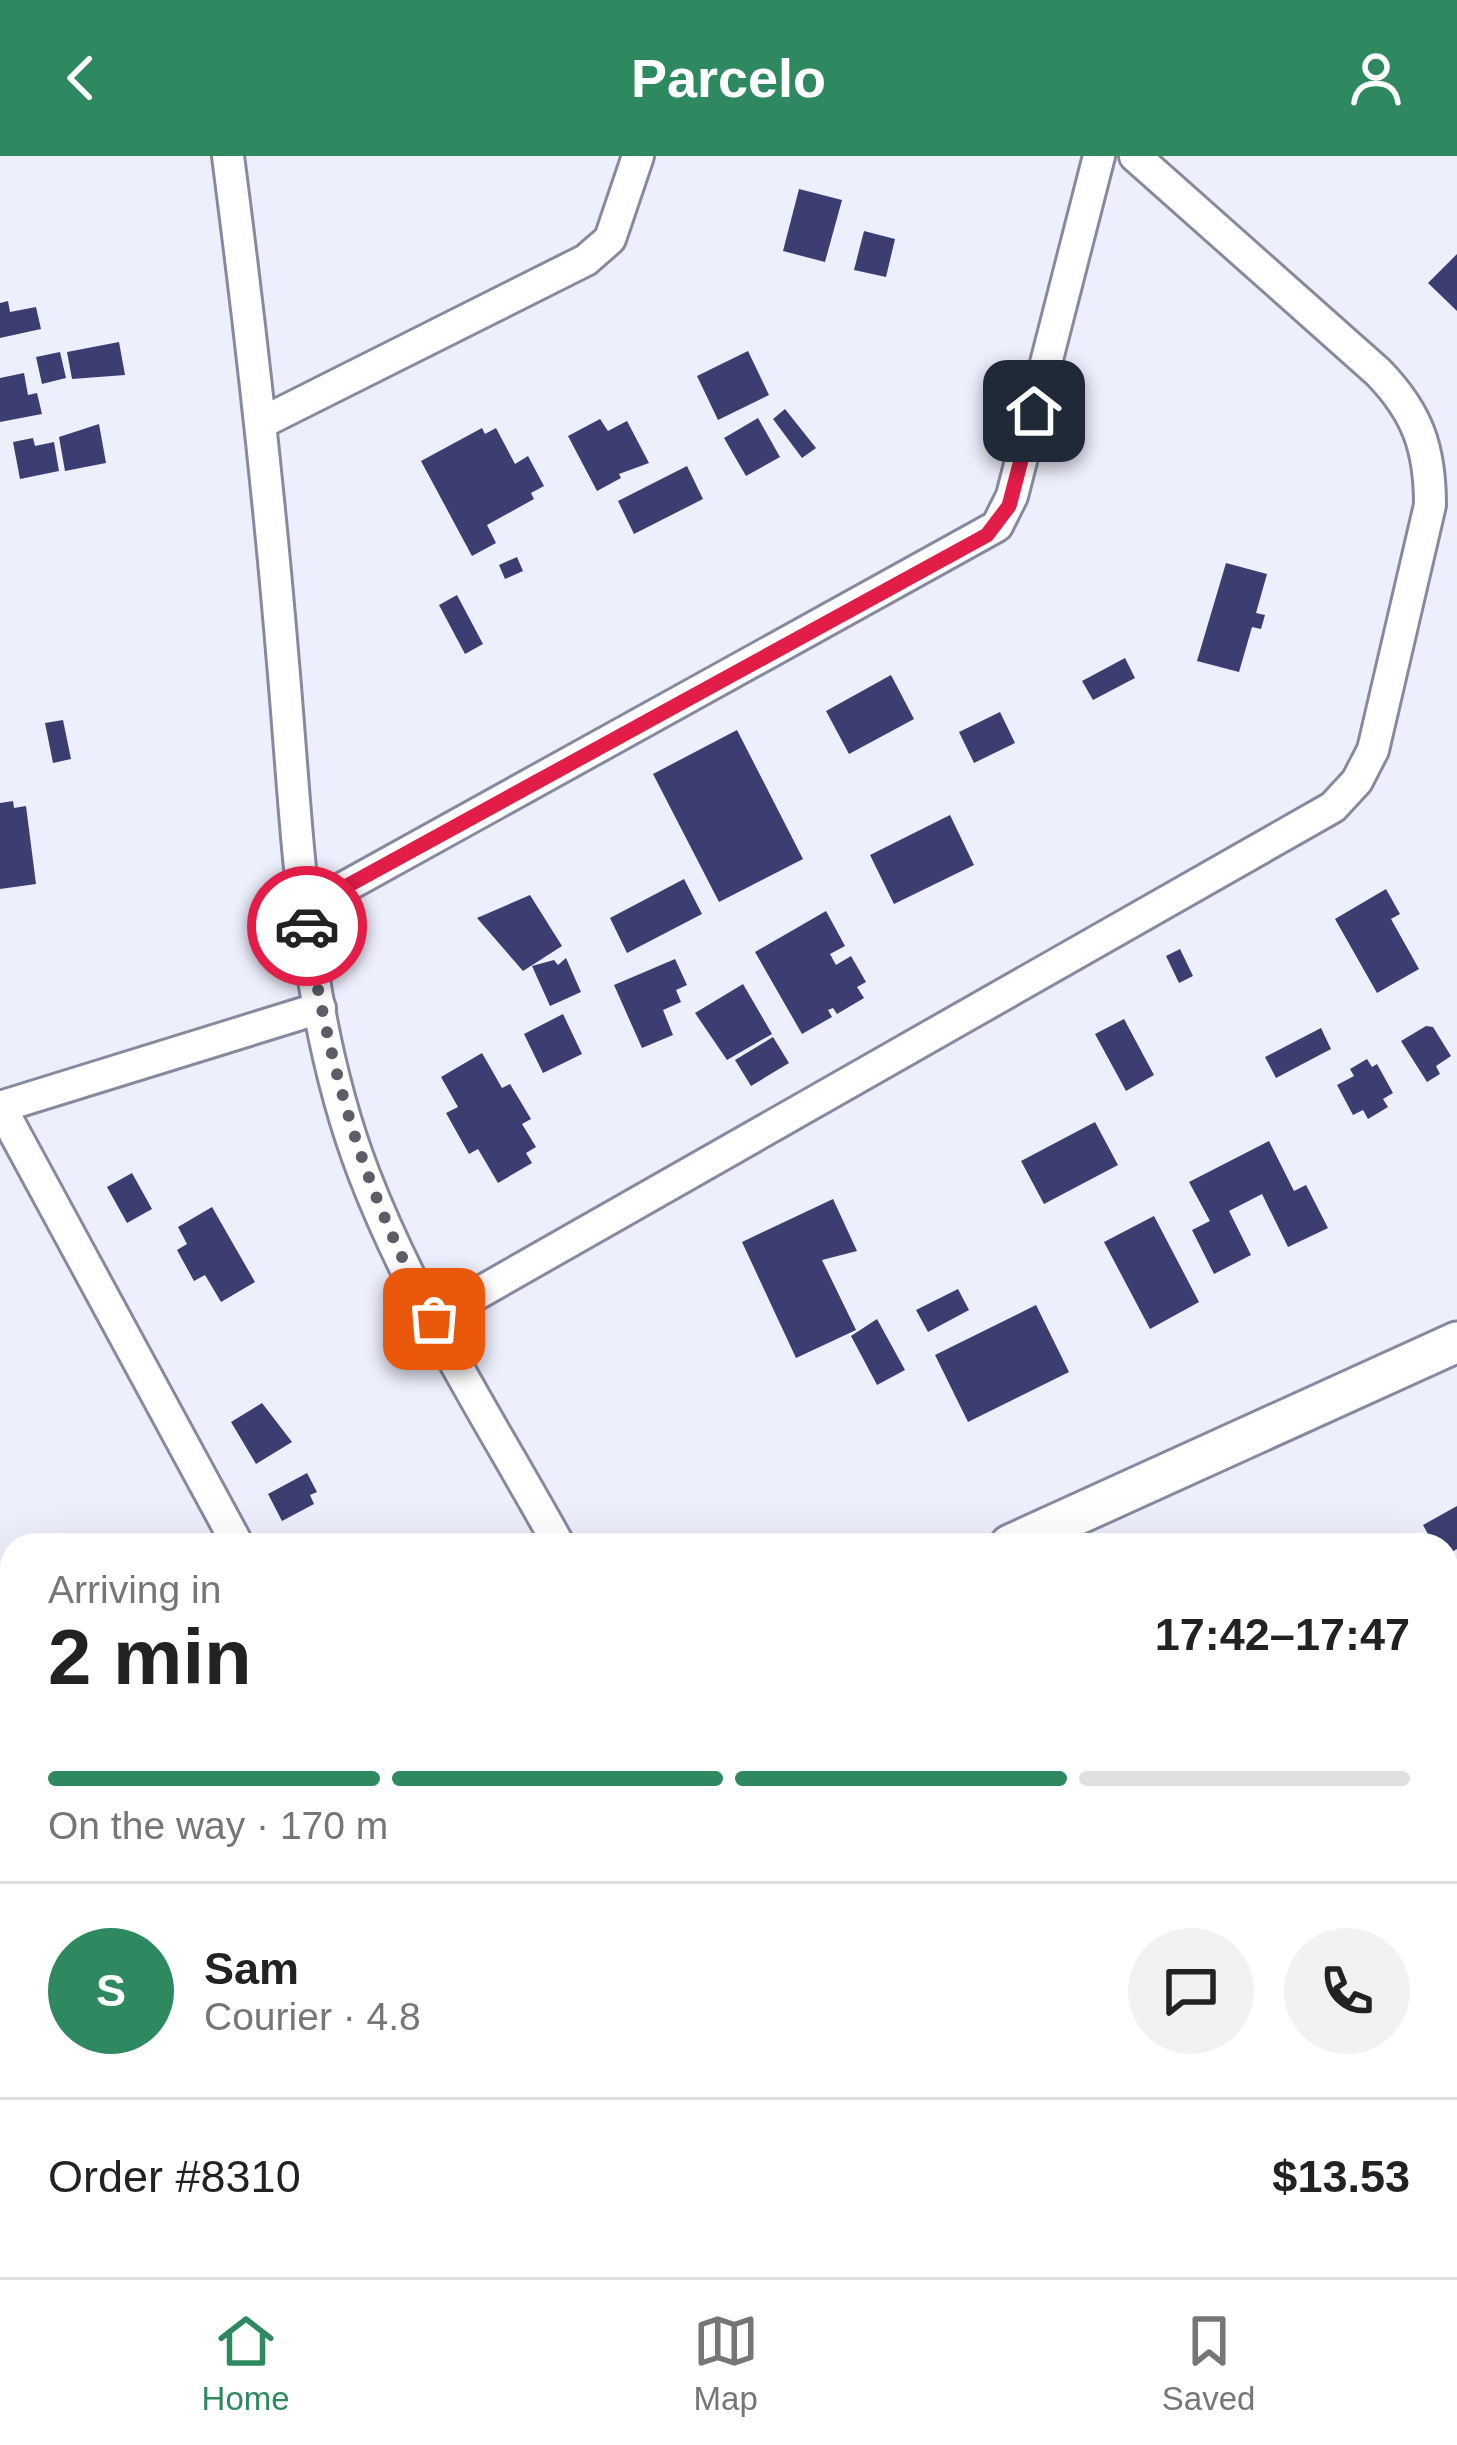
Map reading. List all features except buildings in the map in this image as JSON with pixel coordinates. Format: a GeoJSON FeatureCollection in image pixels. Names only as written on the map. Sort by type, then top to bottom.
{"type":"FeatureCollection","features":[{"type":"Feature","properties":{"kind":"street"},"geometry":{"type":"LineString","coordinates":[[228,156],[263,422],[305,909],[320,1008],[363,1172],[434,1319],[552,1533]]}},
{"type":"Feature","properties":{"kind":"street"},"geometry":{"type":"LineString","coordinates":[[263,422],[586,260],[610,239],[638,156]]}},
{"type":"Feature","properties":{"kind":"street"},"geometry":{"type":"LineString","coordinates":[[305,909],[997,526],[1012,496],[1099,156]]}},
{"type":"Feature","properties":{"kind":"street"},"geometry":{"type":"LineString","coordinates":[[434,1319],[1333,807],[1358,781],[1373,749],[1430,505],[1430,467],[1422,431],[1404,399],[1378,373],[1135,156]]}},
{"type":"Feature","properties":{"kind":"street"},"geometry":{"type":"LineString","coordinates":[[231,1533],[0,1107],[320,1008]]}},
{"type":"Feature","properties":{"kind":"street"},"geometry":{"type":"LineString","coordinates":[[1036,1533],[1457,1342]]}},
{"type":"Feature","properties":{"kind":"way so far"},"geometry":{"type":"LineString","coordinates":[[307,926],[320,1008],[363,1172],[405,1268],[434,1319]]}},
{"type":"Feature","properties":{"kind":"route"},"geometry":{"type":"LineString","coordinates":[[307,926],[305,909],[987,535],[1009,506],[1034,411]]}}]}
